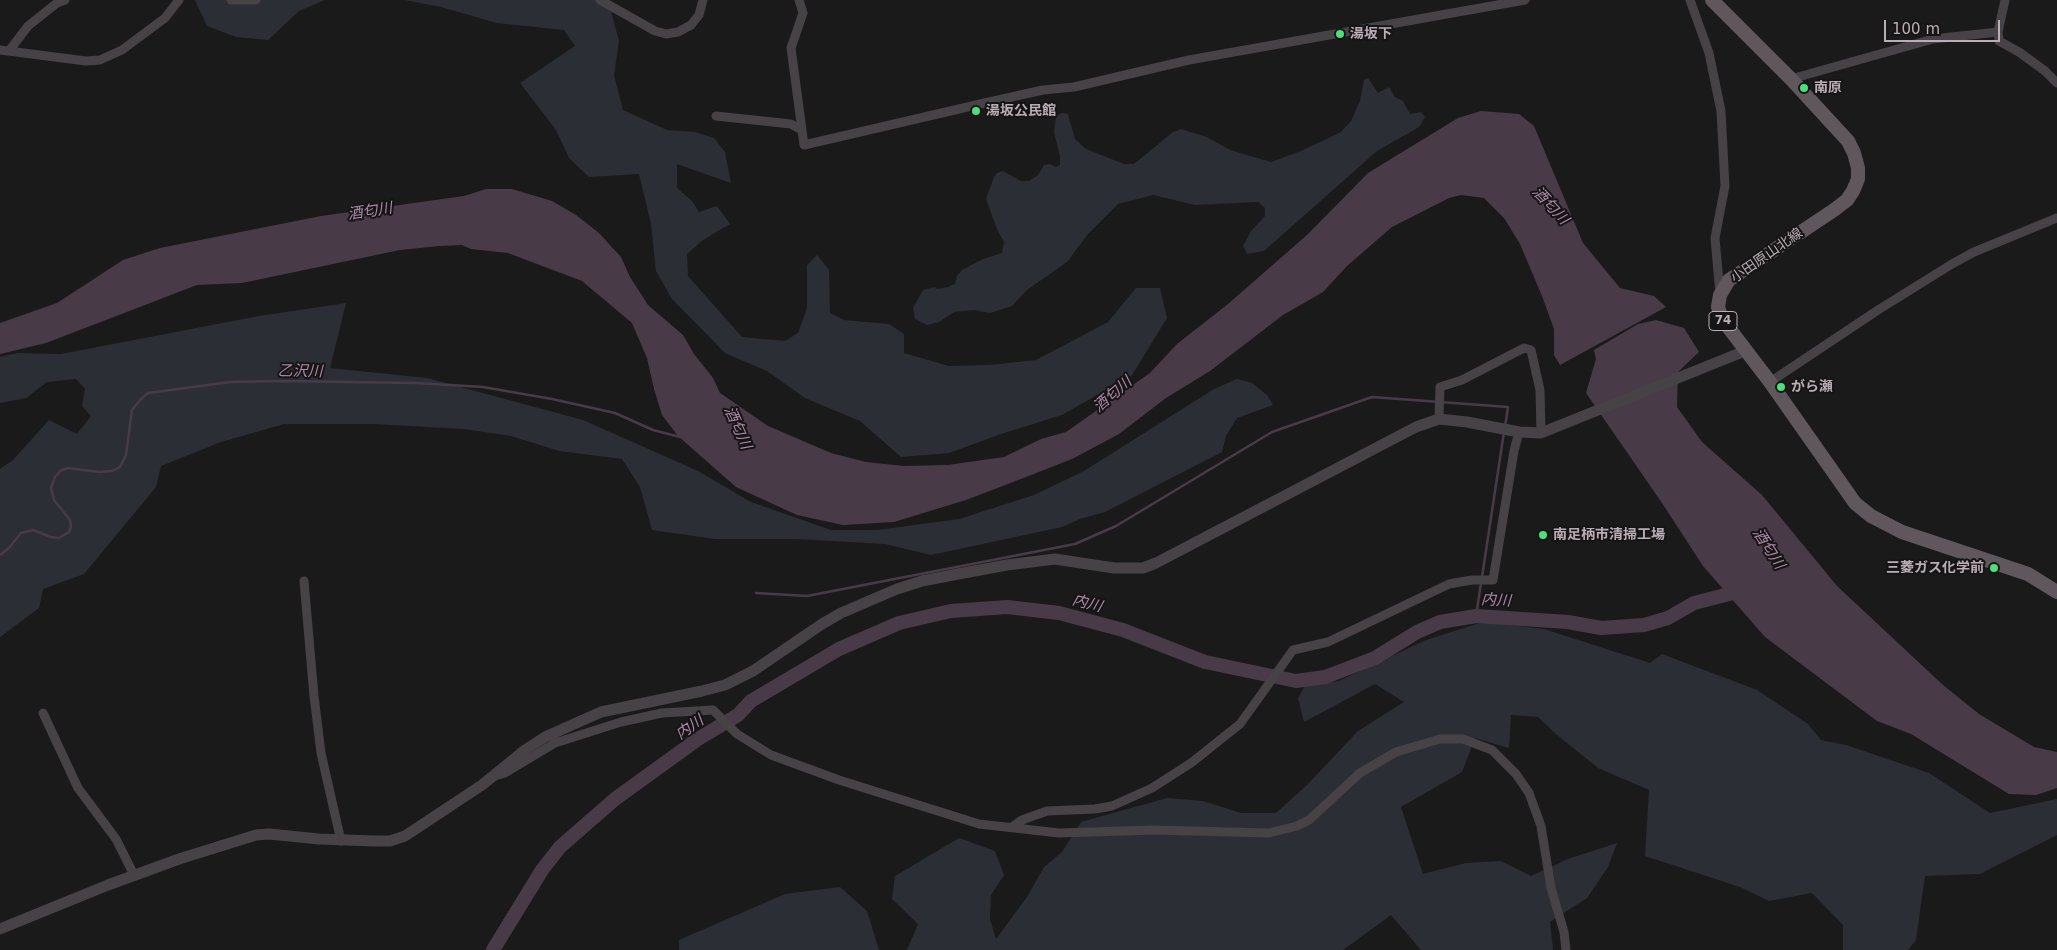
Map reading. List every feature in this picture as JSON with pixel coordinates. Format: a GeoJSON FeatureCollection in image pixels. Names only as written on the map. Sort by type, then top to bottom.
{"type":"FeatureCollection","features":[{"type":"Feature","properties":{"kind":"main road","name":"小田原山北線"},"geometry":{"type":"LineString","coordinates":[[1712,0],[1791,79],[1848,141],[1858,168],[1858,179],[1853,191],[1840,205],[1730,280],[1720,295],[1718,307],[1722,319],[1770,382],[1855,503],[1871,516],[1902,532],[2028,574],[2057,592]]}},
{"type":"Feature","properties":{"kind":"street"},"geometry":{"type":"LineString","coordinates":[[5,50],[28,26],[56,3],[65,0]]}},
{"type":"Feature","properties":{"kind":"street"},"geometry":{"type":"LineString","coordinates":[[5,50],[86,61],[100,60],[122,50],[165,18],[179,0]]}},
{"type":"Feature","properties":{"kind":"street"},"geometry":{"type":"LineString","coordinates":[[234,0],[256,0]]}},
{"type":"Feature","properties":{"kind":"street"},"geometry":{"type":"LineString","coordinates":[[600,0],[654,31],[666,34],[678,32],[691,25],[698,15],[702,0]]}},
{"type":"Feature","properties":{"kind":"street"},"geometry":{"type":"LineString","coordinates":[[799,0],[803,13],[791,48],[798,92],[800,130],[804,145],[1043,90],[1074,87],[1189,60],[1525,0]]}},
{"type":"Feature","properties":{"kind":"street"},"geometry":{"type":"LineString","coordinates":[[1690,0],[1709,53],[1721,111],[1725,186],[1715,238],[1720,295]]}},
{"type":"Feature","properties":{"kind":"street"},"geometry":{"type":"LineString","coordinates":[[2005,0],[1998,32],[1999,41],[2019,52],[2045,71],[2057,83]]}},
{"type":"Feature","properties":{"kind":"street"},"geometry":{"type":"LineString","coordinates":[[1791,79],[1933,39],[1998,32]]}},
{"type":"Feature","properties":{"kind":"street"},"geometry":{"type":"LineString","coordinates":[[716,116],[791,124],[800,130]]}},
{"type":"Feature","properties":{"kind":"street"},"geometry":{"type":"LineString","coordinates":[[1770,382],[1878,310],[1952,264],[1974,252],[2057,218]]}},
{"type":"Feature","properties":{"kind":"street"},"geometry":{"type":"LineString","coordinates":[[1438,415],[1440,387],[1462,380],[1524,348],[1531,350],[1540,390],[1541,431]]}},
{"type":"Feature","properties":{"kind":"street"},"geometry":{"type":"LineString","coordinates":[[0,929],[134,875],[256,835],[269,834],[341,840],[390,840],[405,836],[469,794],[545,737],[601,712],[702,691],[725,684],[753,671],[798,638],[834,617],[914,584],[1007,565],[1055,559],[1128,569],[1143,568],[1156,563],[1438,415],[1498,429],[1519,432],[1541,431],[1555,428],[1745,351]]}},
{"type":"Feature","properties":{"kind":"street"},"geometry":{"type":"LineString","coordinates":[[1012,827],[1022,820],[1047,812],[1112,806],[1152,788],[1191,763],[1240,724],[1293,650],[1328,642],[1449,584],[1472,580],[1493,580],[1514,451],[1519,432]]}},
{"type":"Feature","properties":{"kind":"street"},"geometry":{"type":"LineString","coordinates":[[304,581],[321,753],[341,840]]}},
{"type":"Feature","properties":{"kind":"street"},"geometry":{"type":"LineString","coordinates":[[493,776],[505,773],[555,743],[621,722],[662,713],[712,710],[737,734],[771,755],[839,780],[979,824],[1059,833],[1220,830],[1269,833],[1297,826],[1309,820],[1360,774],[1396,752],[1440,739],[1463,739],[1492,750],[1516,774],[1529,793],[1541,826],[1551,888],[1564,932],[1566,950]]}},
{"type":"Feature","properties":{"kind":"street"},"geometry":{"type":"LineString","coordinates":[[43,713],[78,788],[116,839],[134,875]]}},
{"type":"Feature","properties":{"kind":"shaded area"},"geometry":{"type":"Polygon","coordinates":[[[195,0],[325,0],[299,11],[268,40],[236,37],[207,26],[195,0]]]}},
{"type":"Feature","properties":{"kind":"shaded area"},"geometry":{"type":"Polygon","coordinates":[[[405,0],[608,0],[619,41],[614,75],[623,110],[667,130],[695,132],[714,138],[725,152],[731,183],[677,164],[677,188],[692,201],[699,212],[717,206],[730,224],[703,240],[687,254],[688,276],[742,337],[785,341],[798,333],[807,308],[807,265],[817,255],[829,270],[830,313],[844,320],[889,324],[904,334],[904,353],[949,366],[989,365],[1036,360],[1108,322],[1136,288],[1160,288],[1167,318],[1132,375],[1062,415],[949,453],[901,457],[860,421],[805,398],[767,371],[725,353],[672,299],[656,271],[651,224],[639,174],[589,177],[569,158],[556,130],[520,83],[575,46],[564,30],[497,23],[441,7],[405,0]]]}},
{"type":"Feature","properties":{"kind":"shaded area"},"geometry":{"type":"Polygon","coordinates":[[[1368,78],[1378,93],[1389,87],[1395,97],[1403,101],[1410,114],[1421,112],[1425,117],[1419,127],[1377,151],[1264,251],[1247,254],[1243,246],[1251,231],[1265,216],[1265,208],[1258,202],[1195,205],[1153,195],[1118,204],[1088,234],[1067,262],[1027,290],[1012,306],[990,313],[974,310],[954,312],[939,322],[927,325],[915,319],[913,308],[923,290],[935,287],[937,289],[948,287],[955,284],[957,276],[962,270],[983,259],[1002,253],[1004,242],[986,199],[994,177],[997,173],[1003,171],[1021,181],[1029,181],[1038,175],[1044,165],[1050,164],[1056,167],[1060,165],[1054,132],[1056,116],[1062,113],[1068,114],[1075,139],[1086,149],[1124,164],[1134,164],[1173,132],[1181,129],[1207,137],[1230,150],[1271,162],[1301,151],[1341,132],[1351,121],[1360,101],[1364,80],[1368,78]]]}},
{"type":"Feature","properties":{"kind":"shaded area"},"geometry":{"type":"Polygon","coordinates":[[[346,303],[330,368],[427,378],[583,420],[698,471],[751,502],[831,530],[877,530],[959,519],[1034,495],[1084,471],[1214,389],[1237,379],[1252,383],[1267,395],[1273,405],[1237,418],[1226,436],[1222,452],[1105,512],[1080,519],[1062,527],[931,555],[885,544],[796,539],[715,539],[652,530],[640,487],[622,459],[559,451],[511,436],[464,429],[373,424],[284,424],[221,442],[161,466],[156,487],[84,574],[43,589],[39,608],[0,637],[0,469],[13,460],[49,420],[77,434],[91,416],[82,406],[85,389],[76,379],[47,382],[26,398],[0,403],[0,357],[17,353],[61,354],[259,316],[346,303]]]}},
{"type":"Feature","properties":{"kind":"shaded area"},"geometry":{"type":"Polygon","coordinates":[[[1483,622],[1544,629],[1650,663],[1662,654],[1757,690],[1808,724],[1821,740],[1846,745],[1929,773],[1990,813],[2057,799],[2057,835],[1980,874],[1925,876],[1916,940],[1908,950],[1843,950],[1843,925],[1812,893],[1769,901],[1740,887],[1645,856],[1649,790],[1598,768],[1538,717],[1511,715],[1509,748],[1475,738],[1462,772],[1401,807],[1423,874],[1466,863],[1501,861],[1531,876],[1568,859],[1617,843],[1608,867],[1587,898],[1550,922],[1553,950],[1421,950],[1391,915],[1343,950],[907,950],[918,924],[892,899],[895,876],[959,838],[995,851],[1004,875],[991,895],[990,919],[996,939],[1027,897],[1044,867],[1062,852],[1081,822],[1167,798],[1203,801],[1241,813],[1276,813],[1307,785],[1358,731],[1404,702],[1375,684],[1304,722],[1298,698],[1306,684],[1339,681],[1426,640],[1483,622]]]}},
{"type":"Feature","properties":{"kind":"shaded area"},"geometry":{"type":"Polygon","coordinates":[[[840,887],[867,911],[879,950],[679,950],[679,940],[785,894],[840,887]]]}},
{"type":"Feature","properties":{"kind":"water","name":"酒匂川"},"geometry":{"type":"Polygon","coordinates":[[[1481,111],[1519,114],[1534,126],[1583,243],[1620,288],[1654,296],[1666,307],[1560,365],[1554,355],[1554,329],[1542,296],[1520,244],[1504,218],[1484,198],[1461,195],[1449,198],[1392,227],[1347,266],[1323,292],[1283,315],[1210,371],[1166,398],[1119,434],[1072,459],[966,500],[894,522],[843,525],[797,515],[736,487],[678,436],[662,415],[647,358],[632,323],[582,281],[508,253],[471,249],[462,245],[400,250],[242,283],[197,285],[46,343],[0,354],[0,323],[57,303],[123,260],[160,248],[321,216],[464,196],[486,189],[512,189],[552,201],[576,215],[599,233],[621,257],[630,277],[648,305],[683,335],[694,354],[713,378],[720,393],[768,426],[831,453],[866,462],[904,466],[948,465],[1004,457],[1041,439],[1066,432],[1150,373],[1177,344],[1228,304],[1307,235],[1368,173],[1458,118],[1481,111]]]}},
{"type":"Feature","properties":{"kind":"water","name":"酒匂川"},"geometry":{"type":"Polygon","coordinates":[[[1656,320],[1684,328],[1699,352],[1678,372],[1677,407],[1702,442],[1762,495],[1837,586],[1943,685],[1979,714],[2034,747],[2057,752],[2057,788],[2036,795],[2009,794],[1911,734],[1877,721],[1765,637],[1703,566],[1586,393],[1596,359],[1594,350],[1638,324],[1656,320]]]}},
{"type":"Feature","properties":{"kind":"waterway","name":"乙沢川"},"geometry":{"type":"LineString","coordinates":[[0,555],[9,548],[21,533],[33,530],[59,538],[69,532],[71,527],[70,520],[54,500],[51,488],[55,477],[60,471],[67,468],[100,472],[112,471],[120,467],[126,455],[132,410],[148,393],[230,382],[282,381],[416,383],[483,387],[552,399],[615,413],[653,430],[680,437]]}},
{"type":"Feature","properties":{"kind":"waterway"},"geometry":{"type":"LineString","coordinates":[[756,593],[807,596],[1075,544],[1116,526],[1272,432],[1372,397],[1508,407],[1505,427]]}},
{"type":"Feature","properties":{"kind":"waterway"},"geometry":{"type":"LineString","coordinates":[[1482,577],[1504,432]]}},
{"type":"Feature","properties":{"kind":"waterway"},"geometry":{"type":"LineString","coordinates":[[1476,616],[1481,583]]}},
{"type":"Feature","properties":{"kind":"waterway","name":"内川"},"geometry":{"type":"LineString","coordinates":[[493,950],[542,870],[560,847],[615,799],[698,739],[738,715],[751,701],[839,649],[899,623],[951,611],[1007,607],[1059,613],[1123,630],[1205,662],[1296,681],[1325,677],[1375,658],[1417,632],[1440,622],[1476,616],[1568,622],[1601,628],[1644,625],[1668,618],[1694,603],[1745,590]]}},
{"type":"Feature","properties":{"kind":"place","name":"湯坂下"},"geometry":{"type":"Point","coordinates":[1340,34]}},
{"type":"Feature","properties":{"kind":"place","name":"南原"},"geometry":{"type":"Point","coordinates":[1804,88]}},
{"type":"Feature","properties":{"kind":"place","name":"湯坂公民館"},"geometry":{"type":"Point","coordinates":[976,111]}},
{"type":"Feature","properties":{"kind":"place","name":"がら瀬"},"geometry":{"type":"Point","coordinates":[1781,387]}},
{"type":"Feature","properties":{"kind":"place","name":"南足柄市清掃工場"},"geometry":{"type":"Point","coordinates":[1543,535]}},
{"type":"Feature","properties":{"kind":"place","name":"三菱ガス化学前"},"geometry":{"type":"Point","coordinates":[1994,568]}}]}
